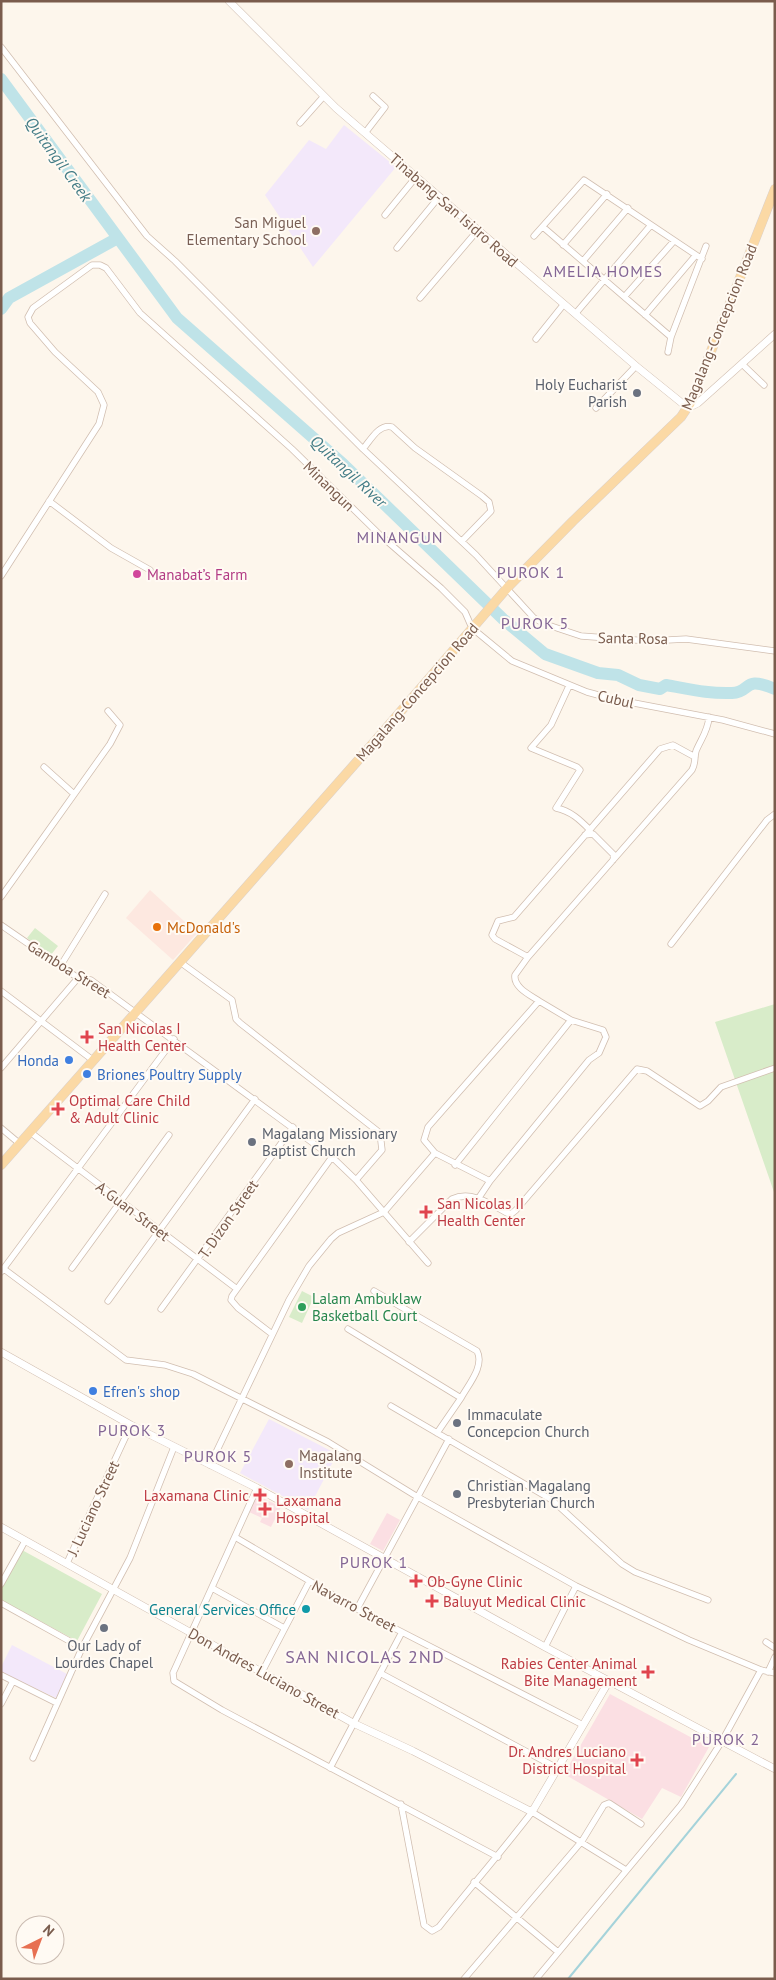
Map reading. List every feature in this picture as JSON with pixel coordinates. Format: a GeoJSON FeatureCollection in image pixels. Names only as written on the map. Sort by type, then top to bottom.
{"type":"FeatureCollection","features":[{"type":"Feature","properties":{"kind":"main road","name":"Magalang-Concepcion Road"},"geometry":{"type":"LineString","coordinates":[[1,1165],[508,587],[688,408],[775,189]]}},
{"type":"Feature","properties":{"kind":"street","name":"Tinabang-San Isidro Road"},"geometry":{"type":"LineString","coordinates":[[229,1],[324,96],[365,133],[636,366],[688,408]]}},
{"type":"Feature","properties":{"kind":"street","name":"Santa Rosa"},"geometry":{"type":"LineString","coordinates":[[1,47],[147,236],[176,261],[363,449],[462,541],[508,587],[534,618],[544,624],[581,636],[649,641],[686,639],[775,651]]}},
{"type":"Feature","properties":{"kind":"street"},"geometry":{"type":"LineString","coordinates":[[300,123],[324,96]]}},
{"type":"Feature","properties":{"kind":"street"},"geometry":{"type":"LineString","coordinates":[[365,133],[384,108],[384,105],[373,96]]}},
{"type":"Feature","properties":{"kind":"street"},"geometry":{"type":"LineString","coordinates":[[385,215],[416,177]]}},
{"type":"Feature","properties":{"kind":"street"},"geometry":{"type":"LineString","coordinates":[[534,236],[584,180],[702,259]]}},
{"type":"Feature","properties":{"kind":"street"},"geometry":{"type":"LineString","coordinates":[[563,245],[607,194]]}},
{"type":"Feature","properties":{"kind":"street"},"geometry":{"type":"LineString","coordinates":[[397,248],[439,196]]}},
{"type":"Feature","properties":{"kind":"street"},"geometry":{"type":"LineString","coordinates":[[583,261],[628,208]]}},
{"type":"Feature","properties":{"kind":"street"},"geometry":{"type":"LineString","coordinates":[[576,313],[650,225]]}},
{"type":"Feature","properties":{"kind":"street"},"geometry":{"type":"LineString","coordinates":[[543,227],[671,337]]}},
{"type":"Feature","properties":{"kind":"street"},"geometry":{"type":"LineString","coordinates":[[420,298],[478,230]]}},
{"type":"Feature","properties":{"kind":"street"},"geometry":{"type":"LineString","coordinates":[[625,296],[674,241]]}},
{"type":"Feature","properties":{"kind":"street"},"geometry":{"type":"LineString","coordinates":[[668,352],[671,337],[706,246]]}},
{"type":"Feature","properties":{"kind":"street"},"geometry":{"type":"LineString","coordinates":[[645,315],[696,255]]}},
{"type":"Feature","properties":{"kind":"street","name":"Minangun"},"geometry":{"type":"LineString","coordinates":[[49,500],[99,424],[104,405],[98,392],[55,352],[30,323],[28,317],[33,308],[92,265],[100,265],[106,268],[140,314],[292,449],[380,535],[457,603],[474,625]]}},
{"type":"Feature","properties":{"kind":"street"},"geometry":{"type":"LineString","coordinates":[[536,339],[564,304]]}},
{"type":"Feature","properties":{"kind":"street"},"geometry":{"type":"LineString","coordinates":[[688,408],[698,403],[775,334]]}},
{"type":"Feature","properties":{"kind":"street"},"geometry":{"type":"LineString","coordinates":[[742,364],[764,385]]}},
{"type":"Feature","properties":{"kind":"street"},"geometry":{"type":"LineString","coordinates":[[596,408],[636,366]]}},
{"type":"Feature","properties":{"kind":"street"},"geometry":{"type":"LineString","coordinates":[[363,449],[380,428],[392,427],[416,448],[489,502],[491,511],[462,541]]}},
{"type":"Feature","properties":{"kind":"street"},"geometry":{"type":"LineString","coordinates":[[1,576],[49,500],[111,548],[150,570]]}},
{"type":"Feature","properties":{"kind":"street","name":"Cubul"},"geometry":{"type":"LineString","coordinates":[[474,625],[512,661],[569,686],[613,699],[709,717],[775,734]]}},
{"type":"Feature","properties":{"kind":"street"},"geometry":{"type":"LineString","coordinates":[[569,686],[551,725],[530,748],[577,767],[580,770],[556,808],[565,810],[580,819],[587,833],[592,834],[614,855],[613,861]]}},
{"type":"Feature","properties":{"kind":"street"},"geometry":{"type":"LineString","coordinates":[[1,897],[109,745],[119,727],[108,711]]}},
{"type":"Feature","properties":{"kind":"street"},"geometry":{"type":"LineString","coordinates":[[478,1199],[490,1181],[589,1060],[599,1053],[606,1037],[603,1030],[571,1020],[539,1000],[519,987],[514,979],[528,957],[692,770],[696,764],[695,757],[706,734],[709,717]]}},
{"type":"Feature","properties":{"kind":"street"},"geometry":{"type":"LineString","coordinates":[[528,957],[498,942],[492,935],[498,921],[514,917],[660,749],[673,744],[695,757]]}},
{"type":"Feature","properties":{"kind":"street"},"geometry":{"type":"LineString","coordinates":[[44,768],[74,794]]}},
{"type":"Feature","properties":{"kind":"street"},"geometry":{"type":"LineString","coordinates":[[671,944],[775,814]]}},
{"type":"Feature","properties":{"kind":"street"},"geometry":{"type":"LineString","coordinates":[[61,965],[105,894]]}},
{"type":"Feature","properties":{"kind":"street","name":"Gamboa Street"},"geometry":{"type":"LineString","coordinates":[[1,925],[78,978],[91,980],[332,1157],[356,1180],[428,1263]]}},
{"type":"Feature","properties":{"kind":"street"},"geometry":{"type":"LineString","coordinates":[[180,962],[232,1000],[236,1019],[240,1023],[371,1124],[380,1134],[382,1150],[356,1180]]}},
{"type":"Feature","properties":{"kind":"street"},"geometry":{"type":"LineString","coordinates":[[1,1068],[78,978]]}},
{"type":"Feature","properties":{"kind":"street"},"geometry":{"type":"LineString","coordinates":[[1,991],[94,1061]]}},
{"type":"Feature","properties":{"kind":"street"},"geometry":{"type":"LineString","coordinates":[[490,1181],[455,1165],[435,1153],[424,1140],[426,1130],[539,1000]]}},
{"type":"Feature","properties":{"kind":"street"},"geometry":{"type":"LineString","coordinates":[[455,1165],[571,1020]]}},
{"type":"Feature","properties":{"kind":"street"},"geometry":{"type":"LineString","coordinates":[[174,1040],[3,1271],[126,1360],[178,1368],[243,1399],[328,1442],[416,1496],[576,1586],[680,1636],[761,1670],[772,1673],[775,1656]]}},
{"type":"Feature","properties":{"kind":"street"},"geometry":{"type":"LineString","coordinates":[[409,1242],[452,1199],[467,1195],[511,1214],[637,1069],[647,1071],[700,1106],[708,1101],[721,1087],[775,1068]]}},
{"type":"Feature","properties":{"kind":"street"},"geometry":{"type":"LineString","coordinates":[[108,1301],[255,1099]]}},
{"type":"Feature","properties":{"kind":"street","name":"T. Dizon Street"},"geometry":{"type":"LineString","coordinates":[[161,1309],[199,1260],[293,1127]]}},
{"type":"Feature","properties":{"kind":"street"},"geometry":{"type":"LineString","coordinates":[[1,1128],[20,1144]]}},
{"type":"Feature","properties":{"kind":"street","name":"A.Guan Street"},"geometry":{"type":"LineString","coordinates":[[30,1132],[237,1289]]}},
{"type":"Feature","properties":{"kind":"street"},"geometry":{"type":"LineString","coordinates":[[72,1268],[169,1135]]}},
{"type":"Feature","properties":{"kind":"street"},"geometry":{"type":"LineString","coordinates":[[210,1465],[298,1283],[331,1239],[384,1212],[435,1153]]}},
{"type":"Feature","properties":{"kind":"street"},"geometry":{"type":"LineString","coordinates":[[272,1334],[233,1304],[232,1296],[332,1157]]}},
{"type":"Feature","properties":{"kind":"street"},"geometry":{"type":"LineString","coordinates":[[374,1291],[478,1351],[481,1360],[478,1368],[461,1398],[437,1433]]}},
{"type":"Feature","properties":{"kind":"street"},"geometry":{"type":"LineString","coordinates":[[348,1329],[461,1398]]}},
{"type":"Feature","properties":{"kind":"street"},"geometry":{"type":"LineString","coordinates":[[1,1352],[131,1425],[257,1488],[544,1647],[775,1769]]}},
{"type":"Feature","properties":{"kind":"street"},"geometry":{"type":"LineString","coordinates":[[391,1406],[552,1500],[622,1564],[635,1572],[708,1600]]}},
{"type":"Feature","properties":{"kind":"street","name":"J. Luciano Street"},"geometry":{"type":"LineString","coordinates":[[67,1563],[131,1425]]}},
{"type":"Feature","properties":{"kind":"street"},"geometry":{"type":"LineString","coordinates":[[357,1608],[416,1496],[449,1439]]}},
{"type":"Feature","properties":{"kind":"street"},"geometry":{"type":"LineString","coordinates":[[33,1758],[82,1648],[130,1558],[174,1447]]}},
{"type":"Feature","properties":{"kind":"street"},"geometry":{"type":"LineString","coordinates":[[257,1488],[173,1673],[174,1681],[222,1710],[402,1804],[498,1857]]}},
{"type":"Feature","properties":{"kind":"street","name":"Don Andres Luciano Street"},"geometry":{"type":"LineString","coordinates":[[1,1527],[114,1588],[353,1723],[413,1751],[532,1812]]}},
{"type":"Feature","properties":{"kind":"street","name":"Navarro Street"},"geometry":{"type":"LineString","coordinates":[[234,1537],[357,1608],[583,1725]]}},
{"type":"Feature","properties":{"kind":"street"},"geometry":{"type":"LineString","coordinates":[[1,1584],[25,1541]]}},
{"type":"Feature","properties":{"kind":"street"},"geometry":{"type":"LineString","coordinates":[[262,1672],[309,1582]]}},
{"type":"Feature","properties":{"kind":"street"},"geometry":{"type":"LineString","coordinates":[[544,1647],[576,1586]]}},
{"type":"Feature","properties":{"kind":"street"},"geometry":{"type":"LineString","coordinates":[[212,1588],[284,1628]]}},
{"type":"Feature","properties":{"kind":"street"},"geometry":{"type":"LineString","coordinates":[[1,1603],[82,1648]]}},
{"type":"Feature","properties":{"kind":"street"},"geometry":{"type":"LineString","coordinates":[[330,1768],[402,1632]]}},
{"type":"Feature","properties":{"kind":"street"},"geometry":{"type":"LineString","coordinates":[[766,1642],[775,1648]]}},
{"type":"Feature","properties":{"kind":"street"},"geometry":{"type":"LineString","coordinates":[[536,1979],[681,1805],[722,1741],[761,1670]]}},
{"type":"Feature","properties":{"kind":"street"},"geometry":{"type":"LineString","coordinates":[[380,1673],[557,1768]]}},
{"type":"Feature","properties":{"kind":"street"},"geometry":{"type":"LineString","coordinates":[[1,1675],[57,1703]]}},
{"type":"Feature","properties":{"kind":"street"},"geometry":{"type":"LineString","coordinates":[[402,1804],[424,1925],[436,1930],[474,1882],[498,1857],[532,1812],[609,1680]]}},
{"type":"Feature","properties":{"kind":"street"},"geometry":{"type":"LineString","coordinates":[[1,1704],[12,1681]]}},
{"type":"Feature","properties":{"kind":"street"},"geometry":{"type":"LineString","coordinates":[[464,1979],[582,1841],[606,1803],[641,1824]]}},
{"type":"Feature","properties":{"kind":"street"},"geometry":{"type":"LineString","coordinates":[[532,1812],[582,1841],[626,1870]]}},
{"type":"Feature","properties":{"kind":"street"},"geometry":{"type":"LineString","coordinates":[[474,1882],[558,1952]]}},
{"type":"Feature","properties":{"kind":"shaded area","name":"San Miguel Elementary School"},"geometry":{"type":"Polygon","coordinates":[[[344,125],[396,167],[313,267],[265,195],[309,140],[326,149],[344,125]]]}},
{"type":"Feature","properties":{"kind":"shaded area"},"geometry":{"type":"Polygon","coordinates":[[[150,890],[197,933],[173,960],[126,918],[150,890]]]}},
{"type":"Feature","properties":{"kind":"shaded area","name":"Magalang Institute"},"geometry":{"type":"Polygon","coordinates":[[[269,1419],[337,1454],[308,1510],[240,1473],[269,1419]]]}},
{"type":"Feature","properties":{"kind":"shaded area","name":"Laxamana Hospital"},"geometry":{"type":"Polygon","coordinates":[[[257,1495],[281,1507],[271,1527],[260,1522],[262,1518],[249,1512],[257,1495]]]}},
{"type":"Feature","properties":{"kind":"shaded area"},"geometry":{"type":"Polygon","coordinates":[[[387,1513],[400,1520],[383,1551],[370,1544],[387,1513]]]}},
{"type":"Feature","properties":{"kind":"shaded area"},"geometry":{"type":"Polygon","coordinates":[[[12,1645],[69,1675],[58,1699],[1,1672],[1,1667],[12,1645]]]}},
{"type":"Feature","properties":{"kind":"shaded area","name":"Dr. Andres Luciano District Hospital"},"geometry":{"type":"Polygon","coordinates":[[[610,1694],[709,1747],[681,1797],[662,1788],[642,1819],[564,1774],[610,1694]]]}},
{"type":"Feature","properties":{"kind":"green space"},"geometry":{"type":"Polygon","coordinates":[[[35,928],[58,946],[50,956],[27,938],[35,928]]]}},
{"type":"Feature","properties":{"kind":"green space"},"geometry":{"type":"Polygon","coordinates":[[[775,1004],[775,1195],[715,1022],[775,1004]]]}},
{"type":"Feature","properties":{"kind":"green space","name":"Lalam Ambuklaw Basketball Court"},"geometry":{"type":"Polygon","coordinates":[[[302,1291],[314,1297],[302,1323],[289,1317],[302,1291]]]}},
{"type":"Feature","properties":{"kind":"green space"},"geometry":{"type":"Polygon","coordinates":[[[22,1550],[102,1594],[77,1641],[1,1600],[1,1589],[22,1550]]]}},
{"type":"Feature","properties":{"kind":"waterway","name":"Quitangil River"},"geometry":{"type":"LineString","coordinates":[[1,79],[177,318],[343,464],[503,619],[545,654],[598,673],[618,675],[639,685],[660,689],[666,685],[707,692],[732,693],[743,690],[752,684],[764,685],[775,689]]}},
{"type":"Feature","properties":{"kind":"waterway"},"geometry":{"type":"LineString","coordinates":[[1,309],[9,298],[116,239]]}},
{"type":"Feature","properties":{"kind":"waterway"},"geometry":{"type":"LineString","coordinates":[[568,1979],[736,1774]]}},
{"type":"Feature","properties":{"kind":"place","name":"San Miguel Elementary School"},"geometry":{"type":"Point","coordinates":[316,231]}},
{"type":"Feature","properties":{"kind":"place","name":"Holy Eucharist Parish"},"geometry":{"type":"Point","coordinates":[637,393]}},
{"type":"Feature","properties":{"kind":"place","name":"Manabat’s Farm"},"geometry":{"type":"Point","coordinates":[137,574]}},
{"type":"Feature","properties":{"kind":"place","name":"McDonald's"},"geometry":{"type":"Point","coordinates":[157,927]}},
{"type":"Feature","properties":{"kind":"place","name":"San Nicolas I Health Center"},"geometry":{"type":"Point","coordinates":[87,1037]}},
{"type":"Feature","properties":{"kind":"place","name":"Honda"},"geometry":{"type":"Point","coordinates":[69,1060]}},
{"type":"Feature","properties":{"kind":"place","name":"Briones Poultry Supply"},"geometry":{"type":"Point","coordinates":[87,1074]}},
{"type":"Feature","properties":{"kind":"place","name":"Optimal Care Child & Adult Clinic"},"geometry":{"type":"Point","coordinates":[58,1109]}},
{"type":"Feature","properties":{"kind":"place","name":"Magalang Missionary Baptist Church"},"geometry":{"type":"Point","coordinates":[252,1142]}},
{"type":"Feature","properties":{"kind":"place","name":"San Nicolas II Health Center"},"geometry":{"type":"Point","coordinates":[426,1212]}},
{"type":"Feature","properties":{"kind":"place","name":"Lalam Ambuklaw Basketball Court"},"geometry":{"type":"Point","coordinates":[302,1307]}},
{"type":"Feature","properties":{"kind":"place","name":"Efren's shop"},"geometry":{"type":"Point","coordinates":[93,1391]}},
{"type":"Feature","properties":{"kind":"place","name":"Immaculate Concepcion Church"},"geometry":{"type":"Point","coordinates":[457,1423]}},
{"type":"Feature","properties":{"kind":"place","name":"Magalang Institute"},"geometry":{"type":"Point","coordinates":[289,1464]}},
{"type":"Feature","properties":{"kind":"place","name":"Christian Magalang Presbyterian Church"},"geometry":{"type":"Point","coordinates":[457,1494]}},
{"type":"Feature","properties":{"kind":"place","name":"Laxamana Clinic"},"geometry":{"type":"Point","coordinates":[260,1495]}},
{"type":"Feature","properties":{"kind":"place","name":"Laxamana Hospital"},"geometry":{"type":"Point","coordinates":[265,1509]}},
{"type":"Feature","properties":{"kind":"place","name":"Ob-Gyne Clinic"},"geometry":{"type":"Point","coordinates":[416,1581]}},
{"type":"Feature","properties":{"kind":"place","name":"Baluyut Medical Clinic"},"geometry":{"type":"Point","coordinates":[432,1601]}},
{"type":"Feature","properties":{"kind":"place","name":"General Services Office"},"geometry":{"type":"Point","coordinates":[306,1609]}},
{"type":"Feature","properties":{"kind":"place","name":"Our Lady of Lourdes Chapel"},"geometry":{"type":"Point","coordinates":[104,1628]}},
{"type":"Feature","properties":{"kind":"place","name":"Rabies Center Animal Bite Management"},"geometry":{"type":"Point","coordinates":[648,1672]}},
{"type":"Feature","properties":{"kind":"place","name":"Dr. Andres Luciano District Hospital"},"geometry":{"type":"Point","coordinates":[637,1760]}},
{"type":"Feature","properties":{"kind":"district","name":"AMELIA HOMES"},"geometry":{"type":"Point","coordinates":[603,271]}},
{"type":"Feature","properties":{"kind":"district","name":"MINANGUN"},"geometry":{"type":"Point","coordinates":[400,537]}},
{"type":"Feature","properties":{"kind":"district","name":"PUROK 1"},"geometry":{"type":"Point","coordinates":[531,572]}},
{"type":"Feature","properties":{"kind":"district","name":"PUROK 5"},"geometry":{"type":"Point","coordinates":[535,623]}},
{"type":"Feature","properties":{"kind":"district","name":"PUROK 3"},"geometry":{"type":"Point","coordinates":[132,1430]}},
{"type":"Feature","properties":{"kind":"district","name":"PUROK 5"},"geometry":{"type":"Point","coordinates":[218,1456]}},
{"type":"Feature","properties":{"kind":"district","name":"PUROK 1"},"geometry":{"type":"Point","coordinates":[374,1562]}},
{"type":"Feature","properties":{"kind":"district","name":"SAN NICOLAS 2ND"},"geometry":{"type":"Point","coordinates":[365,1656]}},
{"type":"Feature","properties":{"kind":"district","name":"PUROK 2"},"geometry":{"type":"Point","coordinates":[726,1739]}},
{"type":"Feature","properties":{"kind":"water label","name":"Quitangil Creek"},"geometry":{"type":"Point","coordinates":[59,159]}}]}
